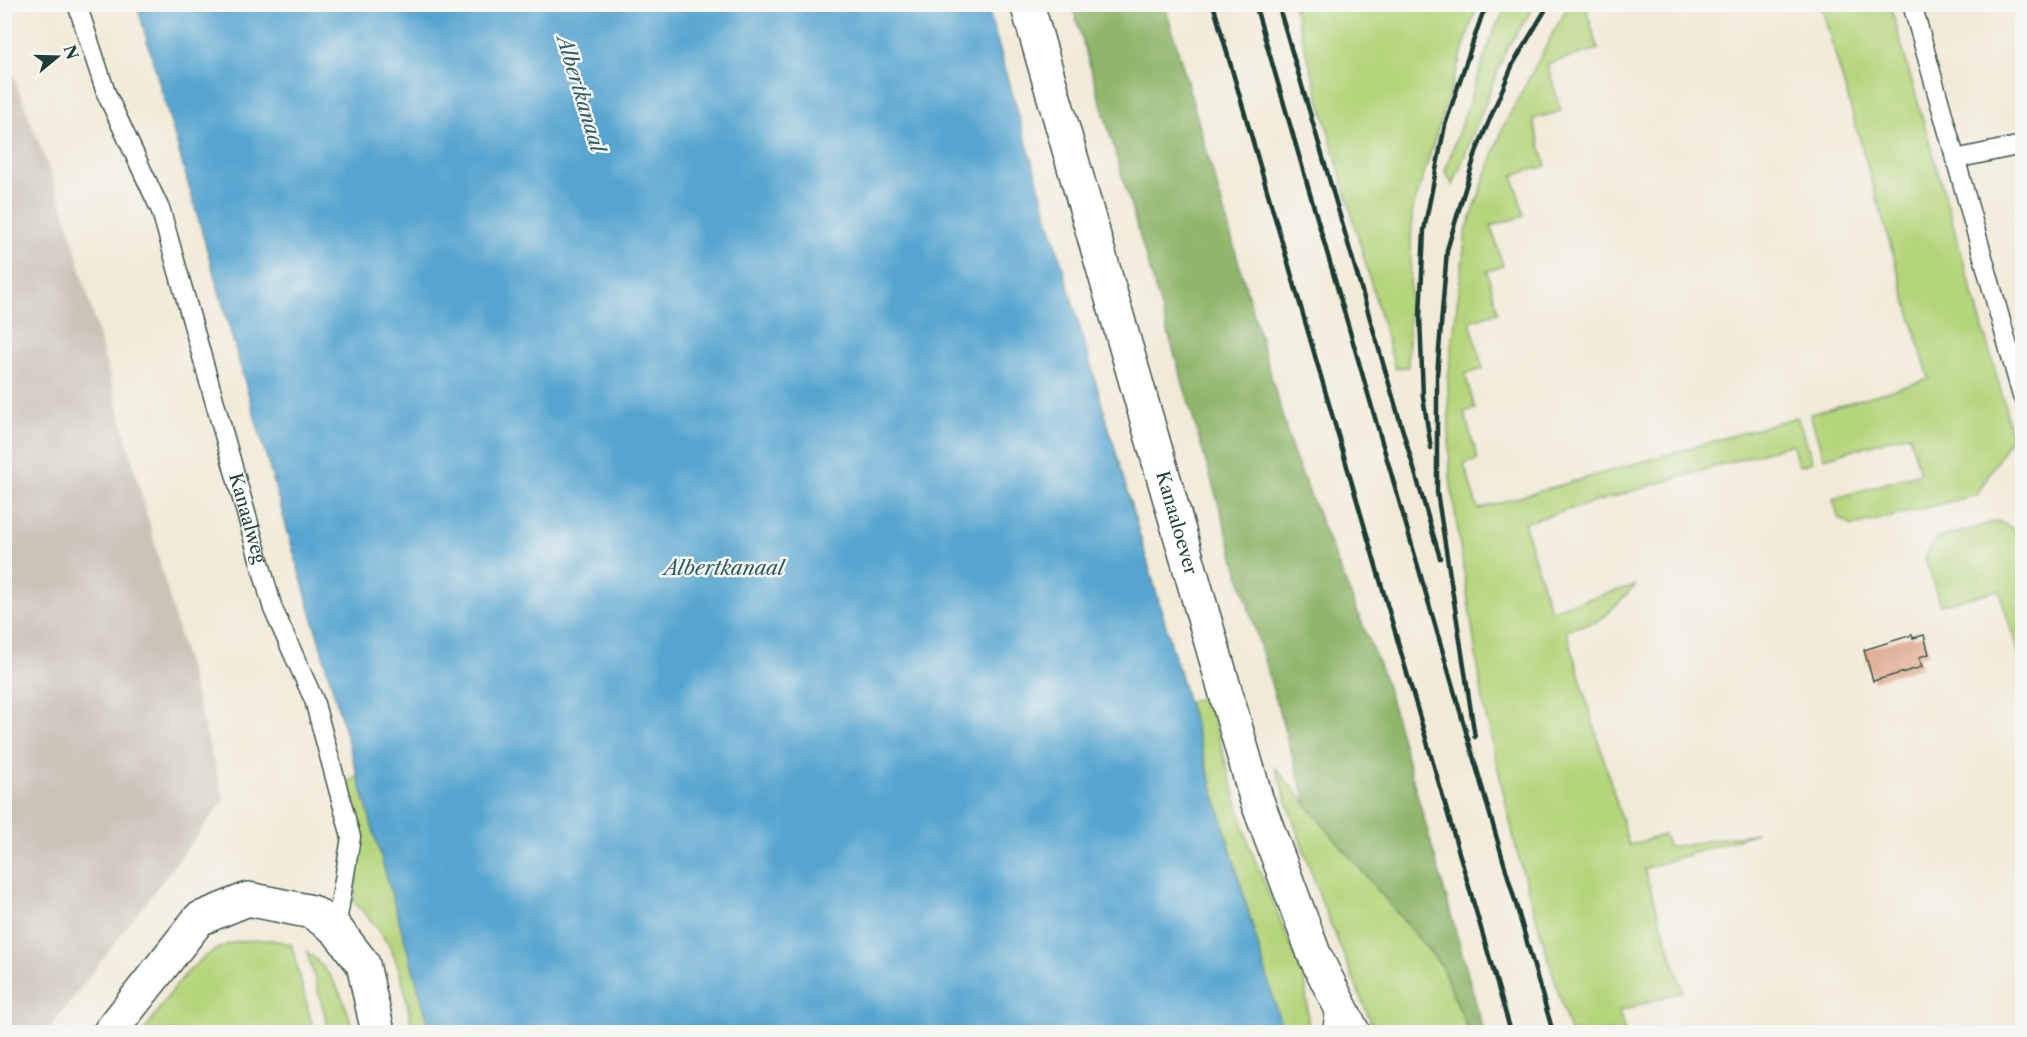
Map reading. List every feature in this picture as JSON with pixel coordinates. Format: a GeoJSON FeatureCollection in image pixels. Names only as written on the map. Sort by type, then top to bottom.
{"type":"FeatureCollection","features":[{"type":"Feature","properties":{"kind":"street","name":"Kanaaloever"},"geometry":{"type":"LineString","coordinates":[[1027,4],[1256,798],[1314,954],[1353,1032]]}},
{"type":"Feature","properties":{"kind":"street"},"geometry":{"type":"LineString","coordinates":[[110,1032],[199,919],[248,899],[312,912],[336,929],[363,964],[378,1032]]}},
{"type":"Feature","properties":{"kind":"lane","name":"Kanaalweg"},"geometry":{"type":"LineString","coordinates":[[77,4],[106,93],[162,211],[273,609],[314,700],[351,837],[336,929]]}},
{"type":"Feature","properties":{"kind":"lane"},"geometry":{"type":"LineString","coordinates":[[1912,4],[2022,396]]}},
{"type":"Feature","properties":{"kind":"lane"},"geometry":{"type":"LineString","coordinates":[[1955,159],[2022,145]]}},
{"type":"Feature","properties":{"kind":"lane"},"geometry":{"type":"LineString","coordinates":[[1332,1032],[1337,999]]}},
{"type":"Feature","properties":{"kind":"shaded area"},"geometry":{"type":"Polygon","coordinates":[[[4,50],[66,215],[224,800],[47,1032],[4,1032],[4,50]]]}},
{"type":"Feature","properties":{"kind":"green space"},"geometry":{"type":"Polygon","coordinates":[[[1072,5],[1165,5],[1293,453],[1385,680],[1484,1032],[1469,1032],[1441,965],[1307,806],[1072,5]]]}},
{"type":"Feature","properties":{"kind":"green space"},"geometry":{"type":"Polygon","coordinates":[[[1293,5],[1477,5],[1412,212],[1408,367],[1395,368],[1293,5]]]}},
{"type":"Feature","properties":{"kind":"green space"},"geometry":{"type":"Polygon","coordinates":[[[1508,5],[1535,5],[1506,50],[1453,185],[1445,171],[1494,30],[1508,5]]]}},
{"type":"Feature","properties":{"kind":"green space"},"geometry":{"type":"Polygon","coordinates":[[[1568,5],[1600,5],[1586,9],[1598,49],[1547,64],[1561,111],[1533,119],[1546,166],[1513,175],[1524,216],[1491,226],[1503,266],[1487,271],[1498,312],[1470,321],[1483,369],[1465,374],[1475,409],[1464,412],[1478,460],[1464,464],[1478,509],[1797,417],[1813,462],[1799,466],[1792,444],[1524,523],[1550,610],[1636,585],[1601,620],[1566,630],[1629,845],[1664,835],[1669,847],[1756,833],[1644,869],[1683,991],[1619,1011],[1625,1032],[1570,1032],[1517,852],[1484,707],[1450,478],[1448,379],[1466,232],[1503,127],[1568,5]]]}},
{"type":"Feature","properties":{"kind":"green space"},"geometry":{"type":"Polygon","coordinates":[[[1821,5],[1890,5],[2004,402],[2011,437],[1977,495],[1853,526],[1839,519],[1833,499],[1920,473],[1909,434],[1824,458],[1810,414],[1929,379],[1821,5]]]}},
{"type":"Feature","properties":{"kind":"green space"},"geometry":{"type":"Polygon","coordinates":[[[1997,521],[2022,533],[2022,666],[1999,590],[1940,605],[1925,557],[1936,539],[1997,521]]]}},
{"type":"Feature","properties":{"kind":"green space"},"geometry":{"type":"Polygon","coordinates":[[[1207,697],[1250,848],[1305,979],[1309,1032],[1283,1032],[1188,701],[1207,697]]]}},
{"type":"Feature","properties":{"kind":"green space"},"geometry":{"type":"Polygon","coordinates":[[[1275,767],[1441,965],[1469,1032],[1375,1032],[1321,900],[1275,767]]]}},
{"type":"Feature","properties":{"kind":"green space"},"geometry":{"type":"Polygon","coordinates":[[[358,775],[431,1032],[413,1032],[401,976],[390,947],[354,902],[360,836],[348,783],[358,775]]]}},
{"type":"Feature","properties":{"kind":"green space"},"geometry":{"type":"Polygon","coordinates":[[[272,940],[291,944],[314,1032],[144,1032],[171,992],[205,957],[235,942],[272,940]]]}},
{"type":"Feature","properties":{"kind":"green space"},"geometry":{"type":"Polygon","coordinates":[[[307,952],[324,969],[337,988],[354,1032],[330,1032],[307,952]]]}},
{"type":"Feature","properties":{"kind":"water","name":"Albertkanaal"},"geometry":{"type":"Polygon","coordinates":[[[137,5],[987,5],[1283,1032],[431,1032],[137,5]]]}},
{"type":"Feature","properties":{"kind":"building"},"geometry":{"type":"Polygon","coordinates":[[[1912,635],[1913,638],[1924,635],[1929,654],[1919,657],[1922,667],[1873,681],[1864,650],[1912,635]]]}},
{"type":"Feature","properties":{"kind":"railway"},"geometry":{"type":"LineString","coordinates":[[1213,4],[1511,1032]]}},
{"type":"Feature","properties":{"kind":"railway"},"geometry":{"type":"LineString","coordinates":[[1255,4],[1553,1032]]}},
{"type":"Feature","properties":{"kind":"railway"},"geometry":{"type":"LineString","coordinates":[[1278,4],[1440,558]]}},
{"type":"Feature","properties":{"kind":"railway"},"geometry":{"type":"LineString","coordinates":[[1431,448],[1423,397],[1420,316],[1424,230],[1445,125],[1482,15],[1489,4]]}},
{"type":"Feature","properties":{"kind":"railway"},"geometry":{"type":"LineString","coordinates":[[1475,737],[1437,492],[1437,375],[1447,250],[1476,152],[1513,64],[1549,4]]}}]}
